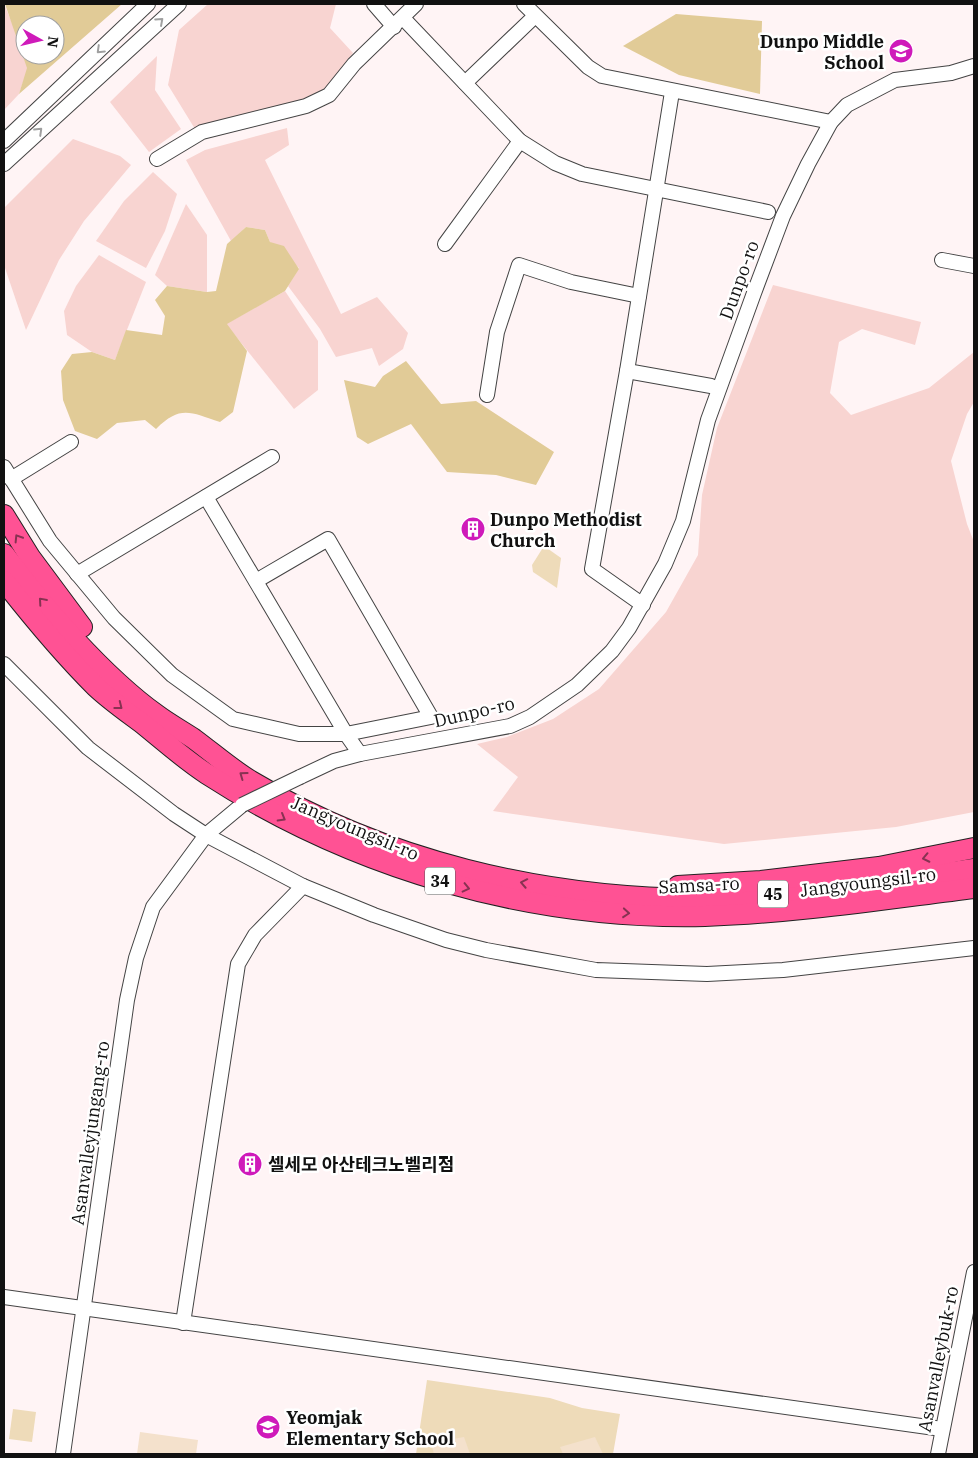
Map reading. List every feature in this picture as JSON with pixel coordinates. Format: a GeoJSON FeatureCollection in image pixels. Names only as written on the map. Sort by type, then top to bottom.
{"type":"FeatureCollection","features":[{"type":"Feature","properties":{"kind":"highway"},"geometry":{"type":"LineString","coordinates":[[4,515],[30,557],[69,612],[156,714]]}},
{"type":"Feature","properties":{"kind":"highway","name":"Jangyoungsil-ro"},"geometry":{"type":"LineString","coordinates":[[4,554],[32,589],[106,672],[156,714],[250,780],[328,820],[389,847],[470,872],[571,892],[698,899],[767,895],[974,869]]}},
{"type":"Feature","properties":{"kind":"highway","name":"Jangyoungsil-ro"},"geometry":{"type":"LineString","coordinates":[[4,581],[38,624],[97,687],[207,774],[286,820],[364,856],[400,868],[452,884],[511,898],[571,908],[638,914],[704,916],[772,912],[974,888]]}},
{"type":"Feature","properties":{"kind":"highway"},"geometry":{"type":"LineString","coordinates":[[4,598],[41,641],[97,687]]}},
{"type":"Feature","properties":{"kind":"highway","name":"Samsa-ro"},"geometry":{"type":"LineString","coordinates":[[571,892],[761,881],[879,867],[974,848]]}},
{"type":"Feature","properties":{"kind":"street"},"geometry":{"type":"LineString","coordinates":[[4,141],[148,4]]}},
{"type":"Feature","properties":{"kind":"street"},"geometry":{"type":"LineString","coordinates":[[4,164],[179,4]]}},
{"type":"Feature","properties":{"kind":"street"},"geometry":{"type":"LineString","coordinates":[[374,4],[399,22],[465,83],[520,142],[555,163],[582,174],[768,212]]}},
{"type":"Feature","properties":{"kind":"street"},"geometry":{"type":"LineString","coordinates":[[157,159],[202,132],[306,106],[329,96],[354,64],[416,4]]}},
{"type":"Feature","properties":{"kind":"street"},"geometry":{"type":"LineString","coordinates":[[524,4],[588,67],[602,76],[672,92],[831,122]]}},
{"type":"Feature","properties":{"kind":"street"},"geometry":{"type":"LineString","coordinates":[[465,83],[535,16]]}},
{"type":"Feature","properties":{"kind":"street","name":"Dunpo-ro"},"geometry":{"type":"LineString","coordinates":[[242,805],[334,761],[360,754],[510,726],[530,717],[577,686],[598,665],[629,628],[643,605],[665,564],[684,521],[708,420],[783,216],[831,122],[847,105],[895,80],[951,73],[974,66]]}},
{"type":"Feature","properties":{"kind":"street"},"geometry":{"type":"LineString","coordinates":[[643,605],[592,569],[627,372],[672,92]]}},
{"type":"Feature","properties":{"kind":"street"},"geometry":{"type":"LineString","coordinates":[[444,244],[520,142]]}},
{"type":"Feature","properties":{"kind":"street"},"geometry":{"type":"LineString","coordinates":[[942,260],[974,266]]}},
{"type":"Feature","properties":{"kind":"street"},"geometry":{"type":"LineString","coordinates":[[487,395],[497,332],[519,265],[571,282],[639,296]]}},
{"type":"Feature","properties":{"kind":"street"},"geometry":{"type":"LineString","coordinates":[[627,372],[711,386]]}},
{"type":"Feature","properties":{"kind":"street"},"geometry":{"type":"LineString","coordinates":[[71,442],[8,473],[50,541],[114,618],[172,675],[233,719],[299,734],[346,734],[432,717],[328,539],[256,581]]}},
{"type":"Feature","properties":{"kind":"street"},"geometry":{"type":"LineString","coordinates":[[77,574],[272,457]]}},
{"type":"Feature","properties":{"kind":"street"},"geometry":{"type":"LineString","coordinates":[[206,496],[346,734],[360,754]]}},
{"type":"Feature","properties":{"kind":"street"},"geometry":{"type":"LineString","coordinates":[[4,664],[88,748],[174,814],[206,835],[303,886],[374,915],[446,940],[486,950],[596,970],[707,974],[758,971],[974,948]]}},
{"type":"Feature","properties":{"kind":"street","name":"Asanvalleyjungang-ro"},"geometry":{"type":"LineString","coordinates":[[63,1454],[127,1000],[136,958],[152,907],[206,835],[242,805]]}},
{"type":"Feature","properties":{"kind":"street"},"geometry":{"type":"LineString","coordinates":[[183,1323],[238,964],[255,935],[303,886]]}},
{"type":"Feature","properties":{"kind":"street","name":"Asanvalleybuk-ro"},"geometry":{"type":"LineString","coordinates":[[938,1454],[974,1272]]}},
{"type":"Feature","properties":{"kind":"street"},"geometry":{"type":"LineString","coordinates":[[4,1297],[84,1310],[942,1429]]}},
{"type":"Feature","properties":{"kind":"shaded area"},"geometry":{"type":"Polygon","coordinates":[[[4,4],[15,30],[15,65],[27,65],[28,68],[19,94],[4,110],[4,4]]]}},
{"type":"Feature","properties":{"kind":"shaded area"},"geometry":{"type":"Polygon","coordinates":[[[5,4],[122,4],[65,54],[65,15],[15,15],[15,33],[5,4]]]}},
{"type":"Feature","properties":{"kind":"shaded area"},"geometry":{"type":"Polygon","coordinates":[[[208,4],[336,4],[330,28],[353,53],[323,91],[305,101],[195,129],[168,85],[179,30],[208,4]]]}},
{"type":"Feature","properties":{"kind":"shaded area"},"geometry":{"type":"Polygon","coordinates":[[[676,14],[762,21],[760,94],[679,75],[623,46],[676,14]]]}},
{"type":"Feature","properties":{"kind":"shaded area"},"geometry":{"type":"Polygon","coordinates":[[[157,56],[155,90],[181,129],[149,152],[110,102],[157,56]]]}},
{"type":"Feature","properties":{"kind":"shaded area"},"geometry":{"type":"Polygon","coordinates":[[[26,65],[52,65],[19,94],[27,68],[26,65]]]}},
{"type":"Feature","properties":{"kind":"shaded area"},"geometry":{"type":"Polygon","coordinates":[[[287,128],[289,145],[265,160],[341,314],[377,297],[408,333],[403,349],[379,366],[372,348],[336,357],[320,329],[288,286],[299,268],[270,242],[265,230],[246,227],[231,241],[186,160],[205,150],[287,128]]]}},
{"type":"Feature","properties":{"kind":"shaded area"},"geometry":{"type":"Polygon","coordinates":[[[73,139],[120,156],[131,165],[84,221],[59,260],[26,330],[4,265],[4,208],[73,139]]]}},
{"type":"Feature","properties":{"kind":"shaded area"},"geometry":{"type":"Polygon","coordinates":[[[153,172],[177,194],[165,231],[146,268],[96,241],[124,201],[153,172]]]}},
{"type":"Feature","properties":{"kind":"shaded area"},"geometry":{"type":"Polygon","coordinates":[[[186,204],[207,235],[207,292],[167,286],[155,275],[186,204]]]}},
{"type":"Feature","properties":{"kind":"shaded area"},"geometry":{"type":"Polygon","coordinates":[[[246,227],[265,230],[270,242],[284,246],[299,269],[285,291],[227,324],[247,351],[233,412],[220,422],[193,413],[179,414],[164,421],[156,429],[145,420],[117,423],[97,439],[75,431],[63,400],[61,371],[72,354],[92,352],[115,360],[126,330],[162,335],[165,316],[155,300],[167,286],[207,292],[216,291],[227,244],[246,227]]]}},
{"type":"Feature","properties":{"kind":"shaded area"},"geometry":{"type":"Polygon","coordinates":[[[99,255],[146,282],[115,360],[92,352],[67,335],[64,311],[76,286],[99,255]]]}},
{"type":"Feature","properties":{"kind":"shaded area"},"geometry":{"type":"Polygon","coordinates":[[[773,285],[921,322],[915,345],[862,329],[839,342],[830,393],[851,415],[929,388],[974,352],[974,402],[967,414],[951,461],[967,524],[974,542],[974,812],[896,827],[724,844],[493,811],[518,777],[477,744],[507,737],[553,719],[599,689],[666,612],[698,555],[702,495],[717,428],[773,285]]]}},
{"type":"Feature","properties":{"kind":"shaded area"},"geometry":{"type":"Polygon","coordinates":[[[285,291],[318,341],[318,390],[294,409],[226,324],[285,291]]]}},
{"type":"Feature","properties":{"kind":"shaded area"},"geometry":{"type":"Polygon","coordinates":[[[406,361],[441,404],[476,401],[554,452],[536,485],[496,475],[447,472],[411,424],[368,444],[357,437],[344,380],[375,387],[383,376],[406,361]]]}},
{"type":"Feature","properties":{"kind":"shaded area"},"geometry":{"type":"Polygon","coordinates":[[[544,546],[561,558],[557,588],[533,572],[532,565],[544,546]]]}},
{"type":"Feature","properties":{"kind":"shaded area"},"geometry":{"type":"Polygon","coordinates":[[[427,1380],[550,1398],[582,1408],[620,1414],[613,1454],[416,1454],[427,1380]]]}},
{"type":"Feature","properties":{"kind":"shaded area"},"geometry":{"type":"Polygon","coordinates":[[[13,1409],[36,1412],[32,1442],[9,1439],[13,1409]]]}},
{"type":"Feature","properties":{"kind":"shaded area"},"geometry":{"type":"Polygon","coordinates":[[[140,1432],[198,1440],[196,1454],[137,1454],[140,1432]]]}},
{"type":"Feature","properties":{"kind":"shaded area"},"geometry":{"type":"Polygon","coordinates":[[[464,1437],[470,1454],[434,1454],[431,1443],[464,1437]]]}},
{"type":"Feature","properties":{"kind":"shaded area"},"geometry":{"type":"Polygon","coordinates":[[[595,1437],[603,1454],[563,1454],[560,1447],[595,1437]]]}},
{"type":"Feature","properties":{"kind":"place","name":"Dunpo Middle School"},"geometry":{"type":"Point","coordinates":[901,51]}},
{"type":"Feature","properties":{"kind":"place","name":"Dunpo Methodist Church"},"geometry":{"type":"Point","coordinates":[473,529]}},
{"type":"Feature","properties":{"kind":"place","name":"셀세모 아산테크노벨리점"},"geometry":{"type":"Point","coordinates":[250,1164]}},
{"type":"Feature","properties":{"kind":"place","name":"Yeomjak Elementary School"},"geometry":{"type":"Point","coordinates":[268,1427]}}]}
